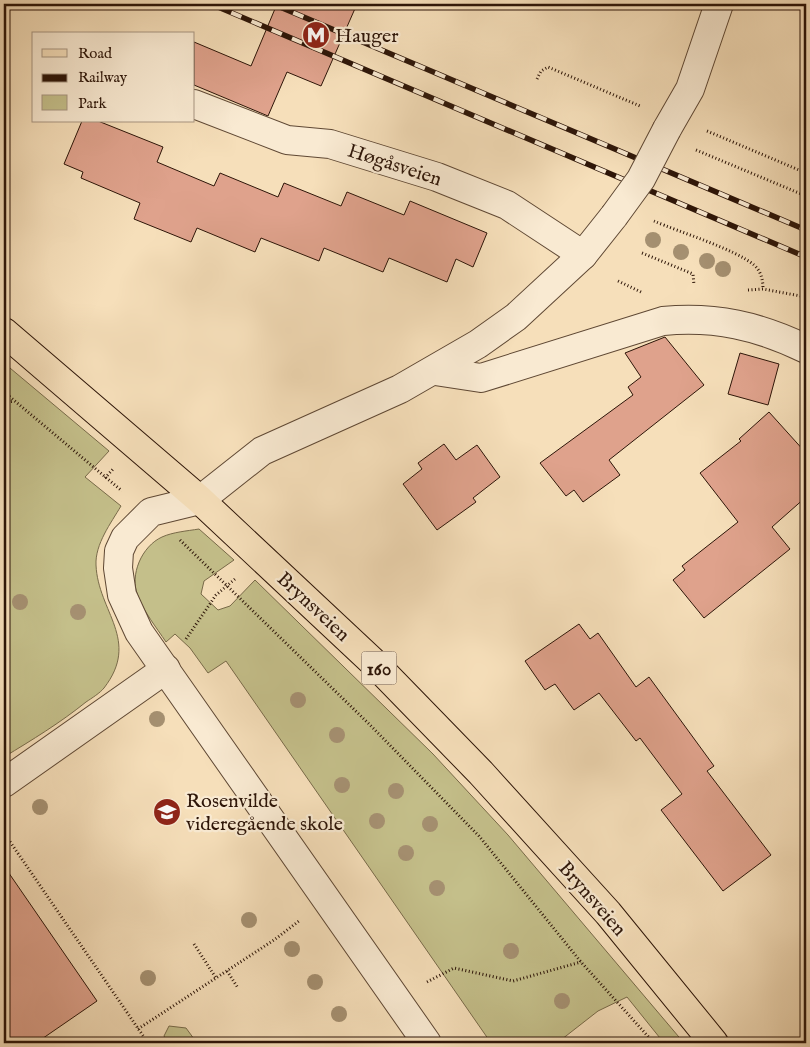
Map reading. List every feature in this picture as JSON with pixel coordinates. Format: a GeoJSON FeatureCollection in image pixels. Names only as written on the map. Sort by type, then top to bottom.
{"type":"FeatureCollection","features":[{"type":"Feature","properties":{"kind":"main road","name":"Brynsveien"},"geometry":{"type":"LineString","coordinates":[[4,332],[200,500],[374,663],[481,773],[608,913],[714,1043]]}},
{"type":"Feature","properties":{"kind":"street"},"geometry":{"type":"LineString","coordinates":[[427,1043],[139,632],[122,595],[118,568],[119,551],[125,538],[151,512],[200,500],[262,452],[361,408],[435,371],[516,317],[583,256],[641,179],[690,88],[719,4]]}},
{"type":"Feature","properties":{"kind":"street","name":"Høgåsveien"},"geometry":{"type":"LineString","coordinates":[[195,104],[287,140],[330,144],[446,180],[507,205],[583,256]]}},
{"type":"Feature","properties":{"kind":"street"},"geometry":{"type":"LineString","coordinates":[[435,371],[482,378],[663,322],[693,318],[737,323],[806,349]]}},
{"type":"Feature","properties":{"kind":"street"},"geometry":{"type":"LineString","coordinates":[[4,783],[166,669]]}},
{"type":"Feature","properties":{"kind":"path"},"geometry":{"type":"LineString","coordinates":[[537,79],[541,71],[548,67],[631,102]]}},
{"type":"Feature","properties":{"kind":"path"},"geometry":{"type":"LineString","coordinates":[[670,124],[806,173]]}},
{"type":"Feature","properties":{"kind":"path"},"geometry":{"type":"LineString","coordinates":[[688,146],[806,196]]}},
{"type":"Feature","properties":{"kind":"path"},"geometry":{"type":"LineString","coordinates":[[646,218],[738,256],[755,265],[764,279],[763,289]]}},
{"type":"Feature","properties":{"kind":"path"},"geometry":{"type":"LineString","coordinates":[[642,253],[693,274],[695,293]]}},
{"type":"Feature","properties":{"kind":"path"},"geometry":{"type":"LineString","coordinates":[[618,281],[641,290],[643,297]]}},
{"type":"Feature","properties":{"kind":"path"},"geometry":{"type":"LineString","coordinates":[[4,392],[105,478],[151,512],[368,723],[479,836],[581,962],[654,1043]]}},
{"type":"Feature","properties":{"kind":"path"},"geometry":{"type":"LineString","coordinates":[[4,403],[14,401]]}},
{"type":"Feature","properties":{"kind":"path"},"geometry":{"type":"LineString","coordinates":[[166,669],[216,595],[240,575]]}},
{"type":"Feature","properties":{"kind":"path"},"geometry":{"type":"LineString","coordinates":[[4,833],[148,1043]]}},
{"type":"Feature","properties":{"kind":"path"},"geometry":{"type":"LineString","coordinates":[[138,1029],[274,940],[327,900]]}},
{"type":"Feature","properties":{"kind":"path"},"geometry":{"type":"LineString","coordinates":[[194,944],[216,978]]}},
{"type":"Feature","properties":{"kind":"path"},"geometry":{"type":"LineString","coordinates":[[396,998],[454,968],[513,981],[581,962]]}},
{"type":"Feature","properties":{"kind":"path"},"geometry":{"type":"LineString","coordinates":[[227,972],[238,988]]}},
{"type":"Feature","properties":{"kind":"green space"},"geometry":{"type":"Polygon","coordinates":[[[4,363],[109,451],[85,477],[121,506],[108,527],[96,557],[98,582],[115,626],[118,640],[119,655],[114,671],[98,694],[56,724],[4,757],[4,363]]]}},
{"type":"Feature","properties":{"kind":"green space"},"geometry":{"type":"Polygon","coordinates":[[[199,529],[234,560],[204,581],[201,594],[218,610],[230,606],[255,580],[433,754],[508,835],[684,1043],[664,1043],[627,997],[598,1011],[557,1043],[491,1043],[226,661],[208,673],[190,648],[175,634],[166,642],[150,619],[138,596],[135,579],[136,570],[143,554],[155,541],[162,537],[199,529]]]}},
{"type":"Feature","properties":{"kind":"green space"},"geometry":{"type":"Polygon","coordinates":[[[169,1026],[186,1028],[197,1043],[167,1043],[164,1036],[169,1026]]]}},
{"type":"Feature","properties":{"kind":"building"},"geometry":{"type":"Polygon","coordinates":[[[277,4],[357,4],[321,86],[287,72],[268,116],[195,85],[195,42],[251,66],[277,4]]]}},
{"type":"Feature","properties":{"kind":"building"},"geometry":{"type":"Polygon","coordinates":[[[82,122],[100,122],[163,147],[157,162],[214,186],[220,173],[278,197],[284,183],[341,206],[347,192],[404,215],[410,201],[487,233],[473,267],[456,259],[447,282],[389,258],[383,272],[324,248],[319,261],[261,238],[255,252],[197,228],[191,242],[134,219],[140,203],[81,178],[83,172],[64,164],[82,122]]]}},
{"type":"Feature","properties":{"kind":"building"},"geometry":{"type":"Polygon","coordinates":[[[665,337],[704,385],[609,460],[620,475],[583,502],[574,490],[566,496],[540,463],[633,395],[628,387],[641,377],[625,353],[665,337]]]}},
{"type":"Feature","properties":{"kind":"building"},"geometry":{"type":"Polygon","coordinates":[[[740,353],[779,364],[768,405],[728,394],[740,353]]]}},
{"type":"Feature","properties":{"kind":"building"},"geometry":{"type":"Polygon","coordinates":[[[769,412],[806,453],[806,497],[772,527],[790,549],[704,618],[673,580],[685,570],[682,566],[738,522],[700,473],[741,441],[739,439],[769,412]]]}},
{"type":"Feature","properties":{"kind":"building"},"geometry":{"type":"Polygon","coordinates":[[[444,444],[456,460],[477,445],[500,477],[473,498],[476,502],[437,530],[403,484],[422,469],[418,463],[444,444]]]}},
{"type":"Feature","properties":{"kind":"building"},"geometry":{"type":"Polygon","coordinates":[[[579,624],[590,639],[598,633],[636,687],[649,677],[714,766],[707,771],[771,855],[723,891],[661,810],[682,794],[640,738],[636,741],[599,693],[574,710],[555,684],[545,690],[525,661],[579,624]]]}},
{"type":"Feature","properties":{"kind":"building"},"geometry":{"type":"Polygon","coordinates":[[[4,866],[97,1001],[36,1043],[4,1043],[4,866]]]}},
{"type":"Feature","properties":{"kind":"railway"},"geometry":{"type":"LineString","coordinates":[[211,4],[806,257]]}},
{"type":"Feature","properties":{"kind":"railway"},"geometry":{"type":"LineString","coordinates":[[273,4],[806,230]]}},
{"type":"Feature","properties":{"kind":"place","name":"Hauger"},"geometry":{"type":"Point","coordinates":[316,35]}},
{"type":"Feature","properties":{"kind":"place","name":"Rosenvilde videregående skole"},"geometry":{"type":"Point","coordinates":[167,812]}}]}
